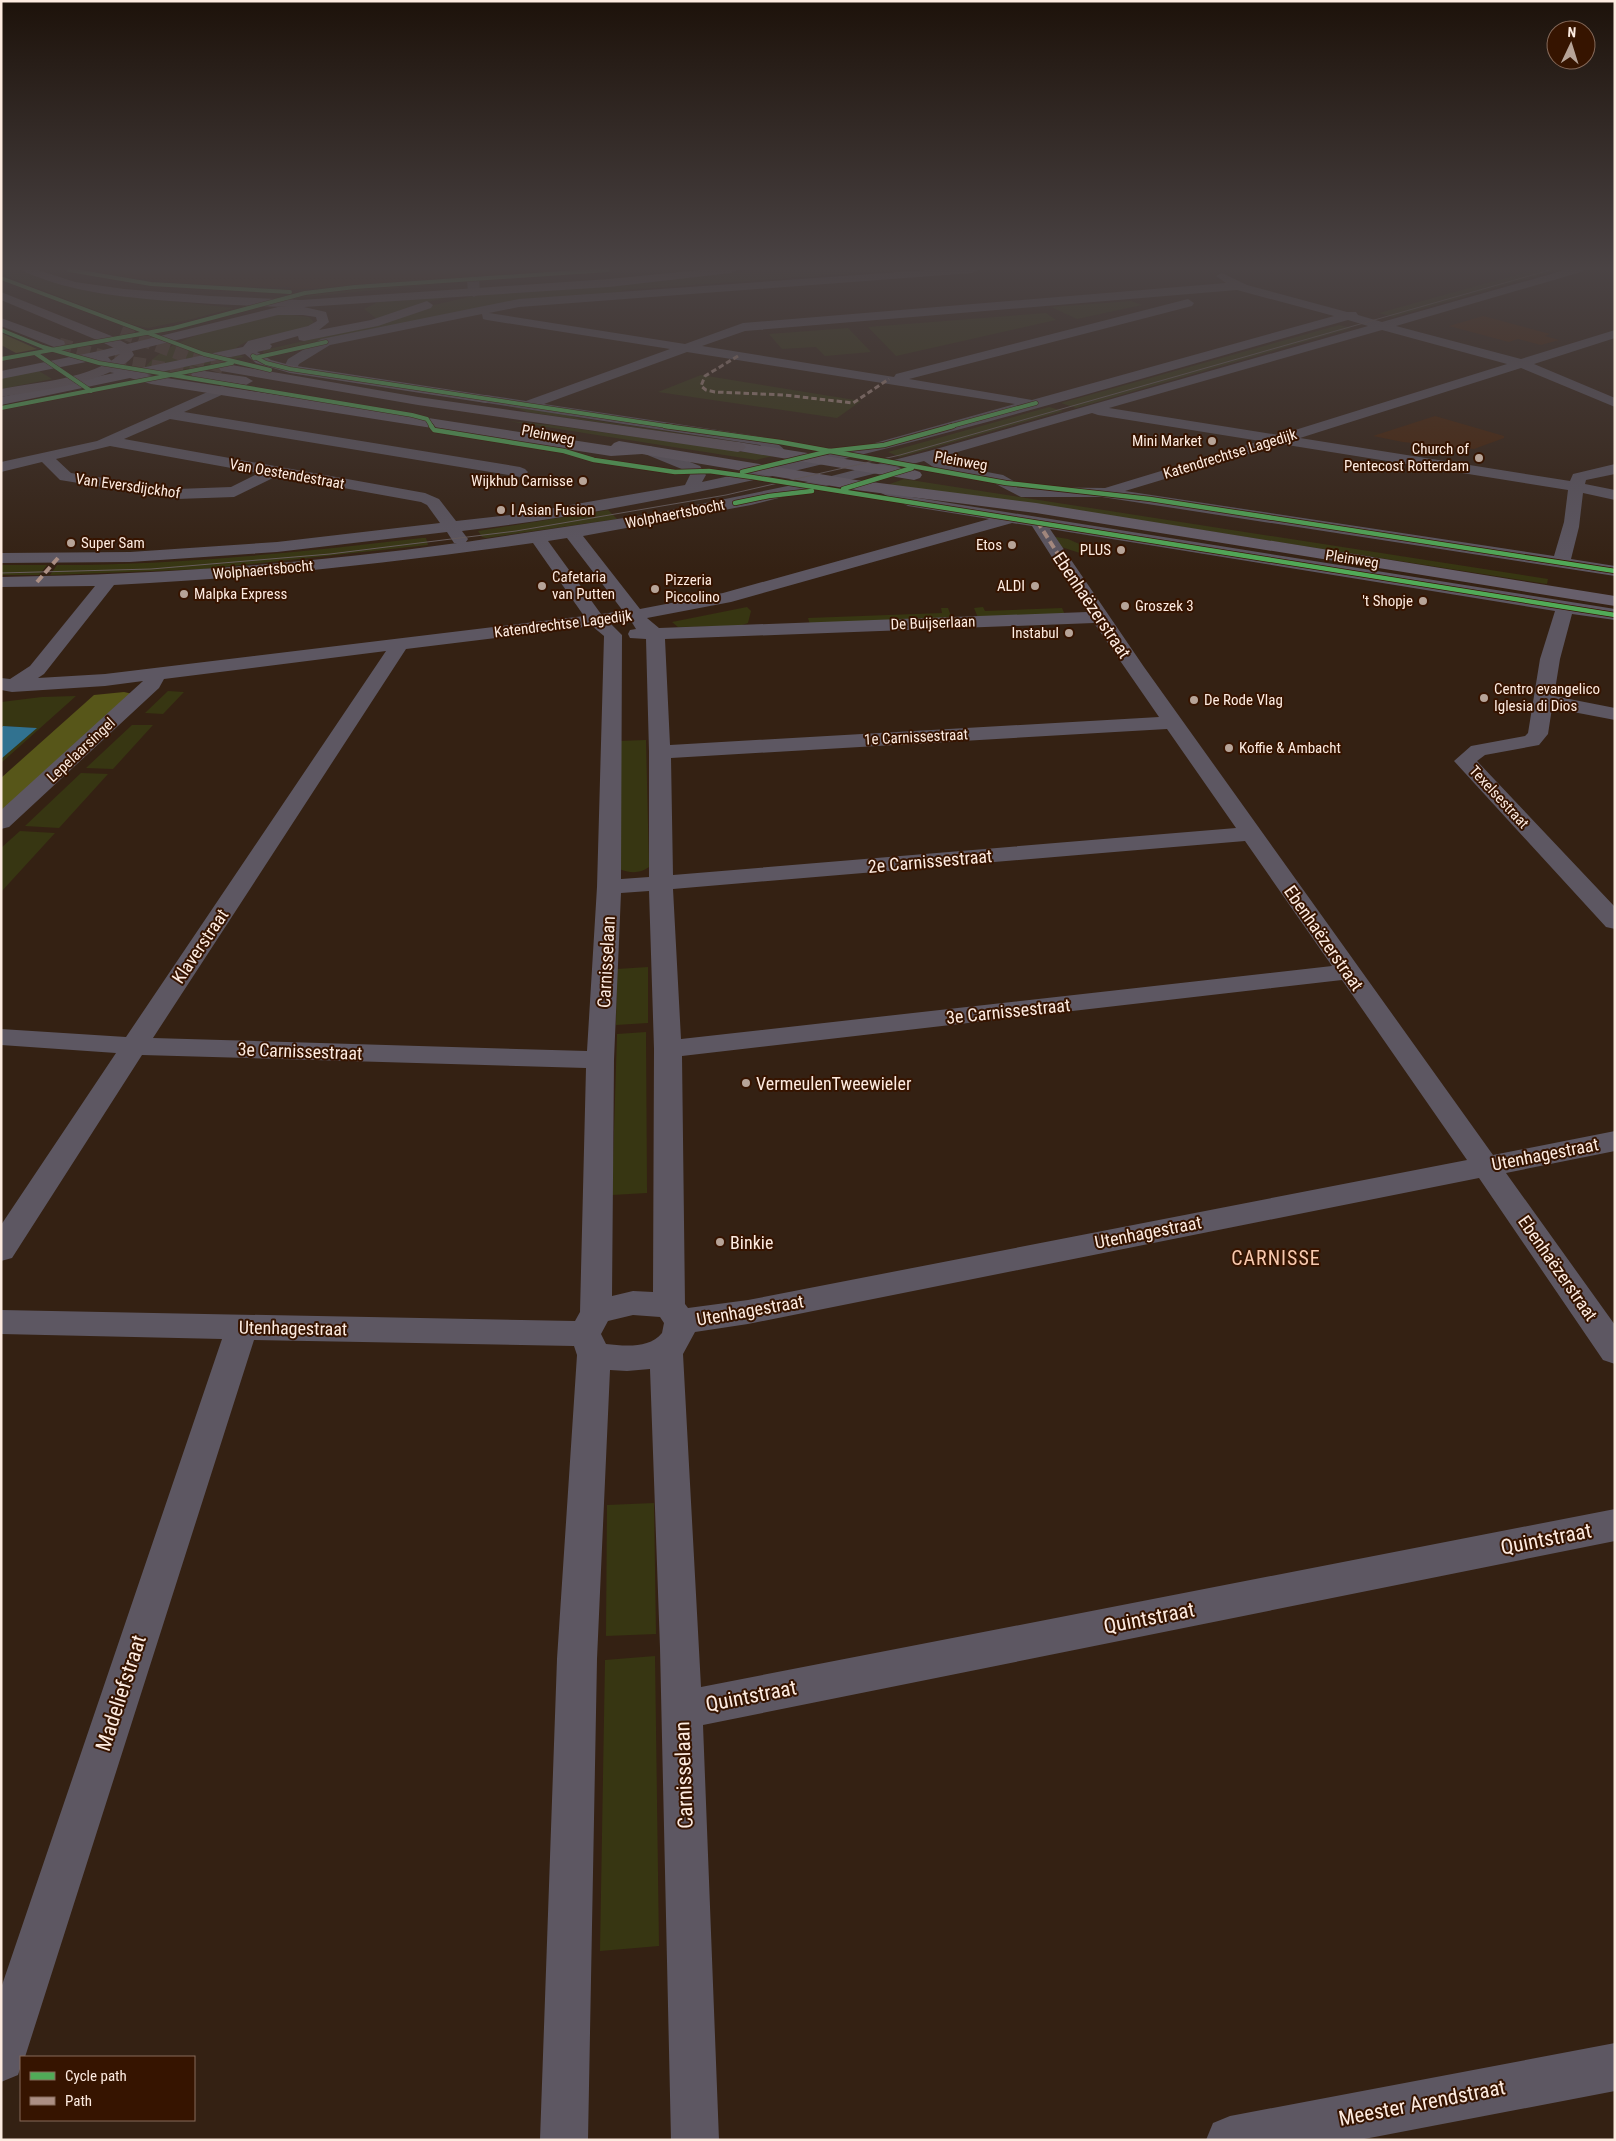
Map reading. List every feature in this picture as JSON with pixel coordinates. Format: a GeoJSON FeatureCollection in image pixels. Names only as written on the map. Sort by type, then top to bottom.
{"type":"FeatureCollection","features":[{"type":"Feature","properties":{"kind":"highway"},"geometry":{"type":"LineString","coordinates":[[1,393],[82,377],[104,370]]}},
{"type":"Feature","properties":{"kind":"highway","name":"Pleinweg"},"geometry":{"type":"LineString","coordinates":[[235,370],[283,380],[523,410],[738,447]]}},
{"type":"Feature","properties":{"kind":"highway","name":"Pleinweg"},"geometry":{"type":"LineString","coordinates":[[198,374],[435,412],[527,431],[619,446]]}},
{"type":"Feature","properties":{"kind":"highway"},"geometry":{"type":"LineString","coordinates":[[486,399],[523,410]]}},
{"type":"Feature","properties":{"kind":"main road"},"geometry":{"type":"LineString","coordinates":[[1,375],[25,370]]}},
{"type":"Feature","properties":{"kind":"main road","name":"Pleinweg"},"geometry":{"type":"LineString","coordinates":[[116,370],[221,390],[611,451],[650,451]]}},
{"type":"Feature","properties":{"kind":"main road"},"geometry":{"type":"LineString","coordinates":[[130,374],[134,370]]}},
{"type":"Feature","properties":{"kind":"main road"},"geometry":{"type":"LineString","coordinates":[[1,401],[149,370]]}},
{"type":"Feature","properties":{"kind":"main road"},"geometry":{"type":"LineString","coordinates":[[296,370],[486,399]]}},
{"type":"Feature","properties":{"kind":"main road","name":"Pleinweg"},"geometry":{"type":"LineString","coordinates":[[619,446],[831,481],[1036,508],[1615,601]]}},
{"type":"Feature","properties":{"kind":"main road","name":"Pleinweg"},"geometry":{"type":"LineString","coordinates":[[738,447],[1615,585]]}},
{"type":"Feature","properties":{"kind":"street"},"geometry":{"type":"LineString","coordinates":[[523,410],[627,370]]}},
{"type":"Feature","properties":{"kind":"street"},"geometry":{"type":"LineString","coordinates":[[828,370],[1036,403]]}},
{"type":"Feature","properties":{"kind":"street"},"geometry":{"type":"LineString","coordinates":[[895,380],[925,370]]}},
{"type":"Feature","properties":{"kind":"street","name":"Wolphaertsbocht"},"geometry":{"type":"LineString","coordinates":[[1,558],[130,557],[214,552],[452,528],[539,516],[691,489],[827,460],[1155,370]]}},
{"type":"Feature","properties":{"kind":"street","name":"Wolphaertsbocht"},"geometry":{"type":"LineString","coordinates":[[1,582],[108,581],[211,575],[318,565],[537,538],[690,512],[878,469],[1230,370]]}},
{"type":"Feature","properties":{"kind":"street","name":"Katendrechtse Lagedijk"},"geometry":{"type":"LineString","coordinates":[[1102,492],[1505,370]]}},
{"type":"Feature","properties":{"kind":"street"},"geometry":{"type":"LineString","coordinates":[[1538,370],[1615,403]]}},
{"type":"Feature","properties":{"kind":"street"},"geometry":{"type":"LineString","coordinates":[[1,467],[108,442],[221,390]]}},
{"type":"Feature","properties":{"kind":"street","name":"Pleinweg"},"geometry":{"type":"LineString","coordinates":[[523,410],[764,441],[780,453]]}},
{"type":"Feature","properties":{"kind":"street"},"geometry":{"type":"LineString","coordinates":[[1092,410],[1575,486],[1615,495]]}},
{"type":"Feature","properties":{"kind":"street"},"geometry":{"type":"LineString","coordinates":[[168,414],[520,472]]}},
{"type":"Feature","properties":{"kind":"street","name":"Van Oestendestraat"},"geometry":{"type":"LineString","coordinates":[[108,442],[425,498],[433,502],[452,528]]}},
{"type":"Feature","properties":{"kind":"street","name":"Pleinweg"},"geometry":{"type":"LineString","coordinates":[[650,451],[695,469],[698,475],[691,489]]}},
{"type":"Feature","properties":{"kind":"street","name":"Pleinweg"},"geometry":{"type":"LineString","coordinates":[[934,454],[931,460],[939,467],[997,478],[1021,492],[1102,492],[1615,571]]}},
{"type":"Feature","properties":{"kind":"street","name":"Van Eversdijckhof"},"geometry":{"type":"LineString","coordinates":[[46,458],[66,477],[177,494],[234,492],[273,472]]}},
{"type":"Feature","properties":{"kind":"street"},"geometry":{"type":"LineString","coordinates":[[1562,562],[1573,518],[1577,494],[1575,486],[1579,476],[1615,469]]}},
{"type":"Feature","properties":{"kind":"street","name":"Pleinweg"},"geometry":{"type":"LineString","coordinates":[[885,489],[908,501],[1615,615]]}},
{"type":"Feature","properties":{"kind":"street","name":"Katendrechtse Lagedijk"},"geometry":{"type":"LineString","coordinates":[[6,686],[104,680],[400,644],[605,628],[636,615],[725,598],[1011,518]]}},
{"type":"Feature","properties":{"kind":"street","name":"Ebenhaëzerstraat"},"geometry":{"type":"LineString","coordinates":[[1037,521],[1084,606],[1173,722],[1615,1351]]}},
{"type":"Feature","properties":{"kind":"street"},"geometry":{"type":"LineString","coordinates":[[452,528],[459,535],[464,547]]}},
{"type":"Feature","properties":{"kind":"street"},"geometry":{"type":"LineString","coordinates":[[572,532],[643,625],[655,634]]}},
{"type":"Feature","properties":{"kind":"street"},"geometry":{"type":"LineString","coordinates":[[537,538],[605,628]]}},
{"type":"Feature","properties":{"kind":"street"},"geometry":{"type":"LineString","coordinates":[[6,686],[37,670],[108,581]]}},
{"type":"Feature","properties":{"kind":"street","name":"De Buijserlaan"},"geometry":{"type":"LineString","coordinates":[[605,628],[655,634],[768,630],[1084,606]]}},
{"type":"Feature","properties":{"kind":"street","name":"Texelsestraat"},"geometry":{"type":"LineString","coordinates":[[1565,607],[1550,659],[1538,734],[1532,741],[1478,750],[1465,760],[1615,922]]}},
{"type":"Feature","properties":{"kind":"street"},"geometry":{"type":"LineString","coordinates":[[768,630],[777,611]]}},
{"type":"Feature","properties":{"kind":"street","name":"Carnisselaan"},"geometry":{"type":"LineString","coordinates":[[564,2140],[577,1659],[592,1334],[600,1060],[609,887],[605,628]]}},
{"type":"Feature","properties":{"kind":"street","name":"Carnisselaan"},"geometry":{"type":"LineString","coordinates":[[655,634],[660,752],[661,884],[668,1049],[672,1326],[695,2140]]}},
{"type":"Feature","properties":{"kind":"street","name":"Klaverstraat"},"geometry":{"type":"LineString","coordinates":[[1,1250],[400,644]]}},
{"type":"Feature","properties":{"kind":"street","name":"Lepelaarsingel"},"geometry":{"type":"LineString","coordinates":[[1,822],[61,770],[152,684],[156,674]]}},
{"type":"Feature","properties":{"kind":"street"},"geometry":{"type":"LineString","coordinates":[[1544,700],[1615,714]]}},
{"type":"Feature","properties":{"kind":"street","name":"1e Carnissestraat"},"geometry":{"type":"LineString","coordinates":[[660,752],[1173,722]]}},
{"type":"Feature","properties":{"kind":"street","name":"2e Carnissestraat"},"geometry":{"type":"LineString","coordinates":[[609,887],[1251,834]]}},
{"type":"Feature","properties":{"kind":"street","name":"3e Carnissestraat"},"geometry":{"type":"LineString","coordinates":[[668,1049],[1348,972]]}},
{"type":"Feature","properties":{"kind":"street","name":"3e Carnissestraat"},"geometry":{"type":"LineString","coordinates":[[1,1037],[134,1046],[600,1060]]}},
{"type":"Feature","properties":{"kind":"street","name":"Utenhagestraat"},"geometry":{"type":"LineString","coordinates":[[672,1326],[1615,1141]]}},
{"type":"Feature","properties":{"kind":"street"},"geometry":{"type":"LineString","coordinates":[[633,1303],[672,1326],[644,1357],[626,1359],[592,1334],[633,1303]]}},
{"type":"Feature","properties":{"kind":"street","name":"Utenhagestraat"},"geometry":{"type":"LineString","coordinates":[[1,1322],[592,1334]]}},
{"type":"Feature","properties":{"kind":"street","name":"Madeliefstraat"},"geometry":{"type":"LineString","coordinates":[[1,2058],[242,1327]]}},
{"type":"Feature","properties":{"kind":"street","name":"Quintstraat"},"geometry":{"type":"LineString","coordinates":[[682,1710],[1615,1525]]}},
{"type":"Feature","properties":{"kind":"street","name":"Meester Arendstraat"},"geometry":{"type":"LineString","coordinates":[[1230,2140],[1615,2067]]}},
{"type":"Feature","properties":{"kind":"shaded area"},"geometry":{"type":"Polygon","coordinates":[[[170,370],[181,370],[156,375],[151,374],[170,370]]]}},
{"type":"Feature","properties":{"kind":"shaded area"},"geometry":{"type":"Polygon","coordinates":[[[1179,370],[1207,370],[1076,408],[1061,403],[1179,370]]]}},
{"type":"Feature","properties":{"kind":"shaded area"},"geometry":{"type":"Polygon","coordinates":[[[39,371],[52,379],[1,389],[1,378],[39,371]]]}},
{"type":"Feature","properties":{"kind":"shaded area"},"geometry":{"type":"Polygon","coordinates":[[[701,375],[861,401],[837,418],[658,392],[701,375]]]}},
{"type":"Feature","properties":{"kind":"shaded area"},"geometry":{"type":"Polygon","coordinates":[[[510,406],[578,418],[759,445],[527,412],[510,406]]]}},
{"type":"Feature","properties":{"kind":"shaded area"},"geometry":{"type":"Polygon","coordinates":[[[1049,407],[1063,411],[900,457],[888,452],[1049,407]]]}},
{"type":"Feature","properties":{"kind":"shaded area"},"geometry":{"type":"Polygon","coordinates":[[[1435,416],[1504,436],[1504,438],[1474,449],[1403,442],[1373,436],[1435,416]]]}},
{"type":"Feature","properties":{"kind":"shaded area"},"geometry":{"type":"Polygon","coordinates":[[[508,421],[550,425],[773,456],[756,460],[508,421]]]}},
{"type":"Feature","properties":{"kind":"shaded area"},"geometry":{"type":"Polygon","coordinates":[[[904,479],[1548,579],[1547,584],[1042,505],[887,485],[904,479]]]}},
{"type":"Feature","properties":{"kind":"shaded area"},"geometry":{"type":"Polygon","coordinates":[[[608,510],[617,519],[486,538],[482,537],[478,531],[608,510]]]}},
{"type":"Feature","properties":{"kind":"shaded area"},"geometry":{"type":"Polygon","coordinates":[[[426,538],[428,545],[204,569],[50,575],[57,565],[194,560],[286,553],[426,538]]]}},
{"type":"Feature","properties":{"kind":"shaded area"},"geometry":{"type":"Polygon","coordinates":[[[1054,538],[1068,539],[1086,547],[1087,551],[1080,553],[1058,546],[1054,538]]]}},
{"type":"Feature","properties":{"kind":"shaded area"},"geometry":{"type":"Polygon","coordinates":[[[1,565],[47,565],[39,575],[1,575],[1,565]]]}},
{"type":"Feature","properties":{"kind":"shaded area"},"geometry":{"type":"Polygon","coordinates":[[[747,607],[751,611],[748,623],[739,626],[678,627],[672,622],[747,607]]]}},
{"type":"Feature","properties":{"kind":"shaded area"},"geometry":{"type":"Polygon","coordinates":[[[983,607],[985,611],[1062,608],[1065,615],[978,618],[974,608],[983,607]]]}},
{"type":"Feature","properties":{"kind":"shaded area"},"geometry":{"type":"Polygon","coordinates":[[[941,608],[948,608],[952,619],[810,625],[808,618],[942,613],[941,608]]]}},
{"type":"Feature","properties":{"kind":"shaded area"},"geometry":{"type":"Polygon","coordinates":[[[168,691],[184,692],[163,714],[145,713],[168,691]]]}},
{"type":"Feature","properties":{"kind":"shaded area"},"geometry":{"type":"Polygon","coordinates":[[[124,692],[133,694],[1,816],[1,778],[94,695],[124,692]]]}},
{"type":"Feature","properties":{"kind":"shaded area"},"geometry":{"type":"Polygon","coordinates":[[[76,696],[1,763],[1,759],[36,728],[3,726],[1,728],[1,702],[42,697],[76,696]]]}},
{"type":"Feature","properties":{"kind":"shaded area"},"geometry":{"type":"Polygon","coordinates":[[[132,725],[153,725],[113,769],[86,768],[132,725]]]}},
{"type":"Feature","properties":{"kind":"shaded area"},"geometry":{"type":"Polygon","coordinates":[[[646,740],[649,867],[642,871],[631,872],[619,869],[619,741],[646,740]]]}},
{"type":"Feature","properties":{"kind":"shaded area"},"geometry":{"type":"Polygon","coordinates":[[[81,773],[108,774],[59,828],[25,826],[81,773]]]}},
{"type":"Feature","properties":{"kind":"shaded area"},"geometry":{"type":"Polygon","coordinates":[[[20,831],[55,833],[1,892],[1,848],[20,831]]]}},
{"type":"Feature","properties":{"kind":"shaded area"},"geometry":{"type":"Polygon","coordinates":[[[648,967],[648,1023],[616,1025],[617,969],[648,967]]]}},
{"type":"Feature","properties":{"kind":"shaded area"},"geometry":{"type":"Polygon","coordinates":[[[646,1032],[647,1193],[612,1195],[617,1034],[646,1032]]]}},
{"type":"Feature","properties":{"kind":"shaded area"},"geometry":{"type":"Polygon","coordinates":[[[654,1503],[656,1634],[606,1636],[607,1505],[654,1503]]]}},
{"type":"Feature","properties":{"kind":"shaded area"},"geometry":{"type":"Polygon","coordinates":[[[655,1656],[659,1946],[600,1951],[605,1660],[655,1656]]]}},
{"type":"Feature","properties":{"kind":"water"},"geometry":{"type":"Polygon","coordinates":[[[3,726],[37,728],[1,759],[1,728],[3,726]]]}},
{"type":"Feature","properties":{"kind":"tunnel"},"geometry":{"type":"LineString","coordinates":[[174,370],[198,374]]}},
{"type":"Feature","properties":{"kind":"tram line"},"geometry":{"type":"LineString","coordinates":[[1,573],[151,569],[330,554],[516,531],[726,495],[900,455],[1199,370]]}},
{"type":"Feature","properties":{"kind":"marked path"},"geometry":{"type":"LineString","coordinates":[[715,370],[702,380],[701,386],[706,390],[784,395],[853,403],[889,379]]}},
{"type":"Feature","properties":{"kind":"marked path"},"geometry":{"type":"LineString","coordinates":[[1037,521],[1087,600]]}},
{"type":"Feature","properties":{"kind":"marked path"},"geometry":{"type":"LineString","coordinates":[[37,582],[58,558]]}},
{"type":"Feature","properties":{"kind":"cycle path"},"geometry":{"type":"LineString","coordinates":[[60,370],[91,391]]}},
{"type":"Feature","properties":{"kind":"cycle path"},"geometry":{"type":"LineString","coordinates":[[141,370],[412,415],[427,419],[434,430],[564,451],[594,460],[675,472],[709,471],[752,477],[1615,615]]}},
{"type":"Feature","properties":{"kind":"cycle path"},"geometry":{"type":"LineString","coordinates":[[1,408],[197,370]]}},
{"type":"Feature","properties":{"kind":"cycle path"},"geometry":{"type":"LineString","coordinates":[[296,370],[780,442],[1006,483],[1150,499],[1615,571]]}},
{"type":"Feature","properties":{"kind":"cycle path"},"geometry":{"type":"LineString","coordinates":[[742,472],[830,451],[884,445],[1036,403]]}},
{"type":"Feature","properties":{"kind":"cycle path"},"geometry":{"type":"LineString","coordinates":[[843,489],[912,468]]}},
{"type":"Feature","properties":{"kind":"cycle path"},"geometry":{"type":"LineString","coordinates":[[735,503],[769,496],[812,491]]}},
{"type":"Feature","properties":{"kind":"place","name":"Mini Market"},"geometry":{"type":"Point","coordinates":[1212,441]}},
{"type":"Feature","properties":{"kind":"place","name":"Church of Pentecost Rotterdam"},"geometry":{"type":"Point","coordinates":[1479,458]}},
{"type":"Feature","properties":{"kind":"place","name":"Wijkhub Carnisse"},"geometry":{"type":"Point","coordinates":[583,481]}},
{"type":"Feature","properties":{"kind":"place","name":"I Asian Fusion"},"geometry":{"type":"Point","coordinates":[501,510]}},
{"type":"Feature","properties":{"kind":"place","name":"Super Sam"},"geometry":{"type":"Point","coordinates":[71,543]}},
{"type":"Feature","properties":{"kind":"place","name":"Etos"},"geometry":{"type":"Point","coordinates":[1012,545]}},
{"type":"Feature","properties":{"kind":"place","name":"PLUS"},"geometry":{"type":"Point","coordinates":[1121,550]}},
{"type":"Feature","properties":{"kind":"place","name":"Cafetaria van Putten"},"geometry":{"type":"Point","coordinates":[542,586]}},
{"type":"Feature","properties":{"kind":"place","name":"ALDI"},"geometry":{"type":"Point","coordinates":[1035,586]}},
{"type":"Feature","properties":{"kind":"place","name":"Pizzeria Piccolino"},"geometry":{"type":"Point","coordinates":[655,589]}},
{"type":"Feature","properties":{"kind":"place","name":"Malpka Express"},"geometry":{"type":"Point","coordinates":[184,594]}},
{"type":"Feature","properties":{"kind":"place","name":"'t Shopje"},"geometry":{"type":"Point","coordinates":[1423,601]}},
{"type":"Feature","properties":{"kind":"place","name":"Groszek 3"},"geometry":{"type":"Point","coordinates":[1125,606]}},
{"type":"Feature","properties":{"kind":"place","name":"Instabul"},"geometry":{"type":"Point","coordinates":[1069,633]}},
{"type":"Feature","properties":{"kind":"place","name":"Centro evangelico Iglesia di Dios"},"geometry":{"type":"Point","coordinates":[1484,698]}},
{"type":"Feature","properties":{"kind":"place","name":"De Rode Vlag"},"geometry":{"type":"Point","coordinates":[1194,700]}},
{"type":"Feature","properties":{"kind":"place","name":"Koffie & Ambacht"},"geometry":{"type":"Point","coordinates":[1229,748]}},
{"type":"Feature","properties":{"kind":"place","name":"VermeulenTweewieler"},"geometry":{"type":"Point","coordinates":[746,1083]}},
{"type":"Feature","properties":{"kind":"place","name":"Binkie"},"geometry":{"type":"Point","coordinates":[720,1242]}},
{"type":"Feature","properties":{"kind":"district","name":"CARNISSE"},"geometry":{"type":"Point","coordinates":[1276,1258]}}]}
